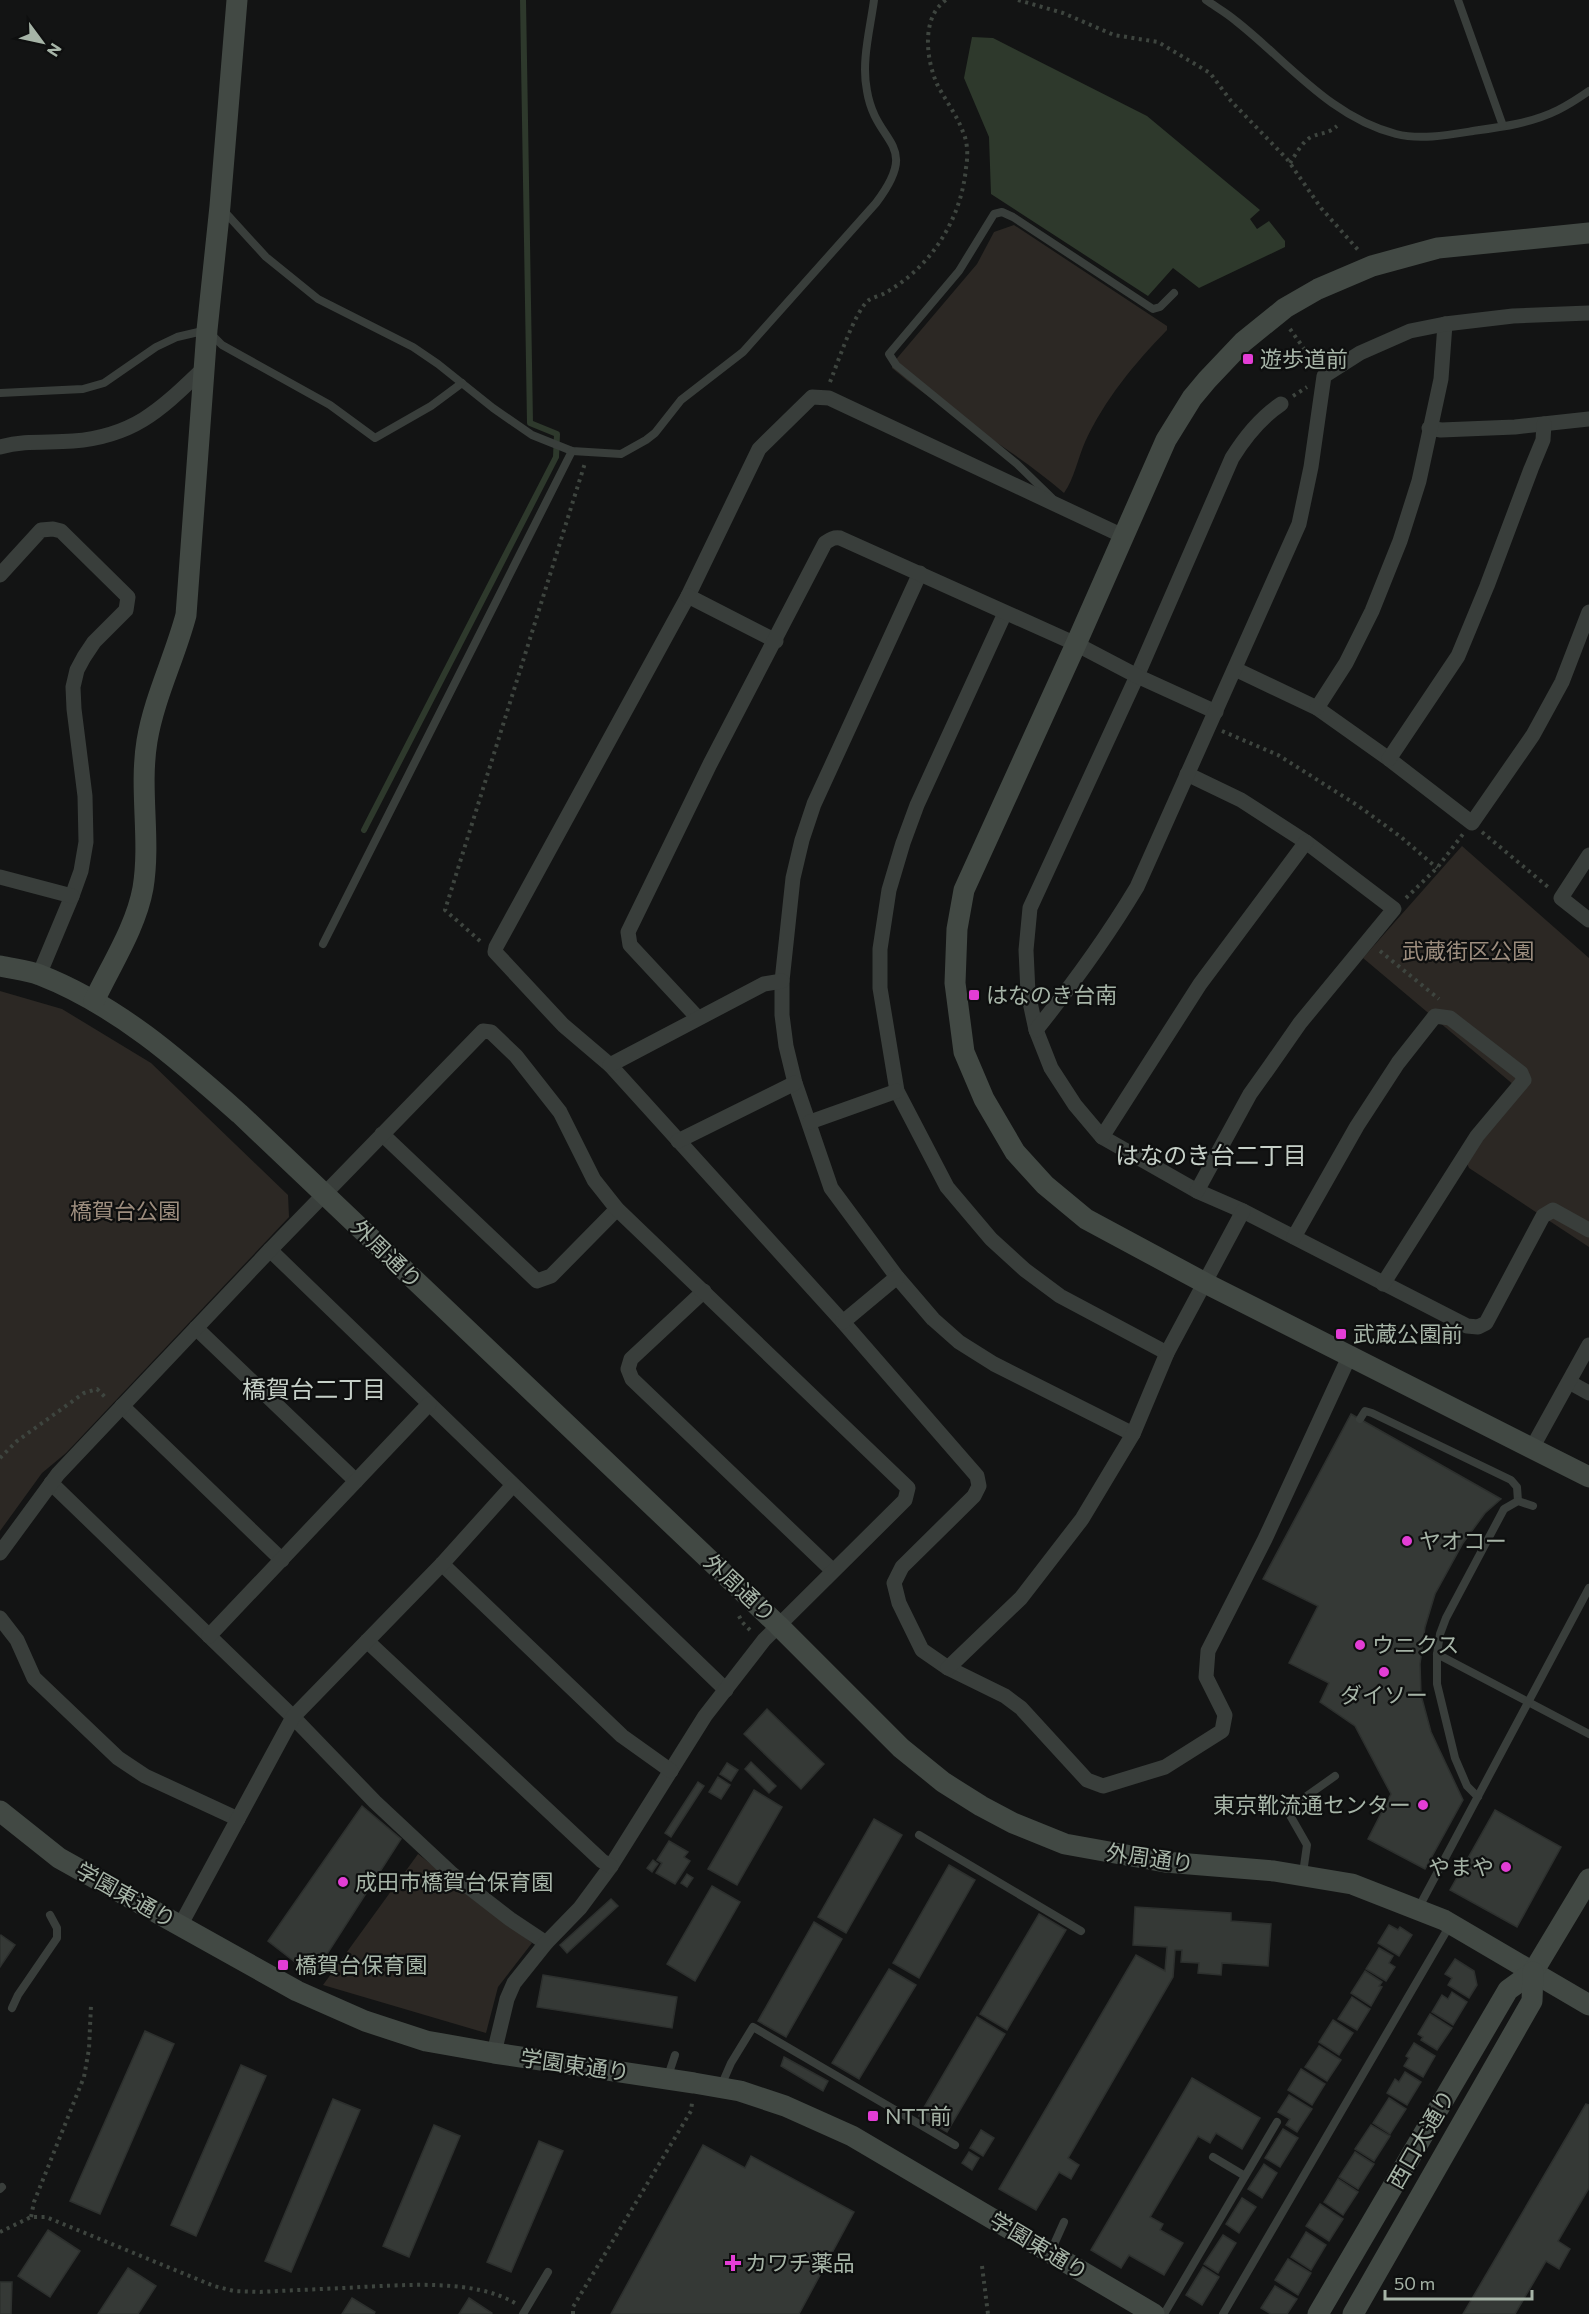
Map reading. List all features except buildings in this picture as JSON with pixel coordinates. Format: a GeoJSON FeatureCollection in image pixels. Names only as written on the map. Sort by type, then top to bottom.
{"type":"FeatureCollection","features":[{"type":"Feature","properties":{"kind":"street"},"geometry":{"type":"LineString","coordinates":[[94,1001],[133,921],[142,888],[146,852],[144,769],[147,743],[156,704],[186,615],[203,369],[220,206],[237,0]]}},
{"type":"Feature","properties":{"kind":"street"},"geometry":{"type":"LineString","coordinates":[[1589,233],[1438,248],[1372,266],[1318,289],[1286,308],[1244,342],[1192,398],[1166,440],[1076,645],[964,890],[957,929],[955,983],[964,1052],[984,1100],[1015,1152],[1045,1185],[1086,1219],[1349,1357],[1589,1477]]}},
{"type":"Feature","properties":{"kind":"street"},"geometry":{"type":"LineString","coordinates":[[1036,1030],[1064,996],[1112,929],[1132,895],[1299,524],[1311,467],[1324,376],[1360,353],[1410,331],[1445,324],[1513,316],[1589,313]]}},
{"type":"Feature","properties":{"kind":"street"},"geometry":{"type":"LineString","coordinates":[[1317,708],[1346,663],[1372,611],[1400,541],[1419,481],[1441,379],[1445,324]]}},
{"type":"Feature","properties":{"kind":"street"},"geometry":{"type":"LineString","coordinates":[[0,447],[16,443],[90,439],[124,430],[149,418],[203,369]]}},
{"type":"Feature","properties":{"kind":"street"},"geometry":{"type":"LineString","coordinates":[[1123,536],[824,397],[812,397],[759,449],[688,596],[495,952],[563,1025],[610,1065],[843,1322],[977,1476],[979,1486],[974,1496],[902,1568],[894,1583],[899,1603],[922,1650],[948,1668],[1005,1696],[1021,1708],[1087,1780],[1103,1786],[1165,1767],[1222,1731],[1225,1715],[1206,1677],[1208,1651],[1265,1539],[1349,1357]]}},
{"type":"Feature","properties":{"kind":"street"},"geometry":{"type":"LineString","coordinates":[[1281,404],[1268,413],[1232,458],[1137,676],[1030,908],[1026,950],[1028,982],[1036,1030],[1051,1068],[1075,1105],[1102,1137],[1197,1191],[1243,1211],[1467,1326],[1478,1327],[1486,1323],[1543,1216],[1553,1210],[1589,1230]]}},
{"type":"Feature","properties":{"kind":"street"},"geometry":{"type":"LineString","coordinates":[[1429,428],[1441,430],[1515,427],[1589,419]]}},
{"type":"Feature","properties":{"kind":"street"},"geometry":{"type":"LineString","coordinates":[[1389,759],[1458,656],[1487,586],[1530,469],[1544,440],[1544,424]]}},
{"type":"Feature","properties":{"kind":"street"},"geometry":{"type":"LineString","coordinates":[[0,575],[41,530],[53,529],[61,531],[128,597],[126,610],[94,642],[77,670],[73,687],[74,709],[87,819],[86,842],[81,871],[39,975]]}},
{"type":"Feature","properties":{"kind":"street"},"geometry":{"type":"LineString","coordinates":[[698,1018],[630,945],[628,932],[710,764],[825,543],[834,537],[920,573],[1076,645],[1213,719]]}},
{"type":"Feature","properties":{"kind":"street"},"geometry":{"type":"LineString","coordinates":[[920,573],[814,804],[802,840],[793,878],[782,981],[786,1046],[795,1083],[831,1188],[897,1277],[933,1319],[959,1342],[1003,1369],[1133,1434]]}},
{"type":"Feature","properties":{"kind":"street"},"geometry":{"type":"LineString","coordinates":[[688,596],[776,641]]}},
{"type":"Feature","properties":{"kind":"street"},"geometry":{"type":"LineString","coordinates":[[1235,669],[1317,708],[1389,759],[1472,823],[1533,735],[1562,682],[1589,612]]}},
{"type":"Feature","properties":{"kind":"street"},"geometry":{"type":"LineString","coordinates":[[1005,613],[918,805],[903,843],[889,890],[880,949],[880,988],[897,1092],[947,1187],[991,1239],[1025,1270],[1060,1296],[1167,1353]]}},
{"type":"Feature","properties":{"kind":"street"},"geometry":{"type":"LineString","coordinates":[[1187,774],[1241,800],[1306,842],[1394,909],[1300,1023],[1250,1094],[1197,1191]]}},
{"type":"Feature","properties":{"kind":"street"},"geometry":{"type":"LineString","coordinates":[[1102,1137],[1200,984],[1306,842]]}},
{"type":"Feature","properties":{"kind":"street"},"geometry":{"type":"LineString","coordinates":[[1589,855],[1561,898],[1589,920]]}},
{"type":"Feature","properties":{"kind":"street"},"geometry":{"type":"LineString","coordinates":[[0,877],[72,896]]}},
{"type":"Feature","properties":{"kind":"street","name":"外周通り"},"geometry":{"type":"LineString","coordinates":[[0,966],[39,975],[94,1001],[178,1059],[240,1113],[778,1625],[901,1748],[943,1782],[1013,1823],[1065,1844],[1165,1862],[1303,1875],[1352,1884],[1418,1908],[1451,1924],[1589,2005]]}},
{"type":"Feature","properties":{"kind":"street"},"geometry":{"type":"LineString","coordinates":[[610,1065],[764,984],[782,981]]}},
{"type":"Feature","properties":{"kind":"street"},"geometry":{"type":"LineString","coordinates":[[1294,1237],[1357,1126],[1398,1063],[1435,1016],[1450,1018],[1521,1073],[1524,1080],[1478,1136],[1383,1284]]}},
{"type":"Feature","properties":{"kind":"street"},"geometry":{"type":"LineString","coordinates":[[0,1553],[51,1483],[120,1408],[483,1031],[490,1032],[516,1056],[560,1112],[594,1180],[617,1209],[908,1488],[905,1500],[764,1640],[705,1716],[611,1866],[580,1908],[521,1973],[510,1991],[494,2053]]}},
{"type":"Feature","properties":{"kind":"street"},"geometry":{"type":"LineString","coordinates":[[678,1141],[795,1083]]}},
{"type":"Feature","properties":{"kind":"street"},"geometry":{"type":"LineString","coordinates":[[810,1122],[897,1092]]}},
{"type":"Feature","properties":{"kind":"street"},"geometry":{"type":"LineString","coordinates":[[382,1134],[537,1281],[551,1276],[617,1209]]}},
{"type":"Feature","properties":{"kind":"street"},"geometry":{"type":"LineString","coordinates":[[948,1668],[1021,1598],[1082,1519],[1133,1434],[1167,1353],[1243,1211]]}},
{"type":"Feature","properties":{"kind":"street"},"geometry":{"type":"LineString","coordinates":[[270,1250],[726,1690]]}},
{"type":"Feature","properties":{"kind":"street"},"geometry":{"type":"LineString","coordinates":[[843,1322],[897,1277]]}},
{"type":"Feature","properties":{"kind":"street"},"geometry":{"type":"LineString","coordinates":[[704,1291],[632,1359],[628,1369],[632,1379],[832,1570]]}},
{"type":"Feature","properties":{"kind":"street"},"geometry":{"type":"LineString","coordinates":[[196,1328],[356,1481]]}},
{"type":"Feature","properties":{"kind":"street"},"geometry":{"type":"LineString","coordinates":[[1532,1448],[1589,1345]]}},
{"type":"Feature","properties":{"kind":"street"},"geometry":{"type":"LineString","coordinates":[[1569,1382],[1589,1392]]}},
{"type":"Feature","properties":{"kind":"street"},"geometry":{"type":"LineString","coordinates":[[209,1636],[429,1404]]}},
{"type":"Feature","properties":{"kind":"street"},"geometry":{"type":"LineString","coordinates":[[120,1408],[282,1560]]}},
{"type":"Feature","properties":{"kind":"street"},"geometry":{"type":"LineString","coordinates":[[51,1483],[293,1717],[375,1802],[452,1874],[510,1919],[546,1943]]}},
{"type":"Feature","properties":{"kind":"street"},"geometry":{"type":"LineString","coordinates":[[180,1926],[293,1717],[442,1564],[513,1485]]}},
{"type":"Feature","properties":{"kind":"street"},"geometry":{"type":"LineString","coordinates":[[442,1564],[622,1736],[671,1771]]}},
{"type":"Feature","properties":{"kind":"street"},"geometry":{"type":"LineString","coordinates":[[0,1618],[17,1640],[34,1678],[118,1758],[145,1776],[238,1819]]}},
{"type":"Feature","properties":{"kind":"street"},"geometry":{"type":"LineString","coordinates":[[367,1641],[602,1861],[611,1866]]}},
{"type":"Feature","properties":{"kind":"street","name":"学園東通り"},"geometry":{"type":"LineString","coordinates":[[0,1810],[59,1858],[297,1991],[365,2021],[426,2041],[740,2091],[785,2106],[852,2136],[1154,2314]]}},
{"type":"Feature","properties":{"kind":"street","name":"西口大通り"},"geometry":{"type":"LineString","coordinates":[[1318,2314],[1508,1990],[1533,1972],[1589,1879]]}},
{"type":"Feature","properties":{"kind":"street","name":"西口大通り"},"geometry":{"type":"LineString","coordinates":[[1353,2314],[1532,2001],[1533,1972]]}},
{"type":"Feature","properties":{"kind":"lane"},"geometry":{"type":"LineString","coordinates":[[220,206],[266,257],[318,299],[413,348],[532,435],[569,450],[621,454],[655,433],[681,400],[742,352],[888,187],[896,169],[897,154],[872,109],[864,71],[874,0]]}},
{"type":"Feature","properties":{"kind":"lane"},"geometry":{"type":"LineString","coordinates":[[1206,0],[1236,21],[1300,78],[1334,104],[1366,123],[1397,134],[1420,137],[1533,120],[1557,111],[1589,92]]}},
{"type":"Feature","properties":{"kind":"lane"},"geometry":{"type":"LineString","coordinates":[[1458,0],[1503,126]]}},
{"type":"Feature","properties":{"kind":"lane"},"geometry":{"type":"LineString","coordinates":[[1059,505],[1017,464],[896,365],[889,354],[959,271],[994,214],[1002,212],[1154,309],[1160,308],[1174,293]]}},
{"type":"Feature","properties":{"kind":"lane"},"geometry":{"type":"LineString","coordinates":[[0,393],[82,389],[104,383],[156,346],[177,337],[207,330],[222,345],[330,405],[375,438],[431,406],[462,383]]}},
{"type":"Feature","properties":{"kind":"lane"},"geometry":{"type":"LineString","coordinates":[[323,944],[569,450]]}},
{"type":"Feature","properties":{"kind":"lane"},"geometry":{"type":"LineString","coordinates":[[1360,1419],[1365,1411],[1372,1413],[1511,1480],[1517,1487],[1518,1501]]}},
{"type":"Feature","properties":{"kind":"lane"},"geometry":{"type":"LineString","coordinates":[[1478,1797],[1467,1786],[1455,1758],[1437,1684],[1440,1634],[1468,1575],[1504,1509],[1518,1501],[1533,1506]]}},
{"type":"Feature","properties":{"kind":"lane"},"geometry":{"type":"LineString","coordinates":[[1418,1908],[1589,1588]]}},
{"type":"Feature","properties":{"kind":"lane"},"geometry":{"type":"LineString","coordinates":[[1437,1654],[1589,1734]]}},
{"type":"Feature","properties":{"kind":"lane"},"geometry":{"type":"LineString","coordinates":[[1303,1875],[1307,1845],[1287,1810],[1335,1776]]}},
{"type":"Feature","properties":{"kind":"lane"},"geometry":{"type":"LineString","coordinates":[[919,1835],[1081,1931]]}},
{"type":"Feature","properties":{"kind":"lane"},"geometry":{"type":"LineString","coordinates":[[12,2008],[18,1995],[57,1938],[57,1928],[50,1915]]}},
{"type":"Feature","properties":{"kind":"lane"},"geometry":{"type":"LineString","coordinates":[[1223,2314],[1451,1924]]}},
{"type":"Feature","properties":{"kind":"lane"},"geometry":{"type":"LineString","coordinates":[[720,2088],[731,2063],[753,2027],[955,2145]]}},
{"type":"Feature","properties":{"kind":"lane"},"geometry":{"type":"LineString","coordinates":[[667,2078],[675,2055]]}},
{"type":"Feature","properties":{"kind":"lane"},"geometry":{"type":"LineString","coordinates":[[1164,2314],[1277,2121]]}},
{"type":"Feature","properties":{"kind":"lane"},"geometry":{"type":"LineString","coordinates":[[1213,2157],[1245,2176]]}},
{"type":"Feature","properties":{"kind":"lane"},"geometry":{"type":"LineString","coordinates":[[1050,2252],[1064,2222]]}},
{"type":"Feature","properties":{"kind":"lane"},"geometry":{"type":"LineString","coordinates":[[523,2311],[548,2272]]}},
{"type":"Feature","properties":{"kind":"path"},"geometry":{"type":"LineString","coordinates":[[824,397],[860,312],[868,300],[885,293],[916,270],[934,250],[945,234],[963,191],[967,144],[963,131],[933,73],[929,52],[930,21],[946,0]]}},
{"type":"Feature","properties":{"kind":"path"},"geometry":{"type":"LineString","coordinates":[[1018,0],[1063,13],[1114,35],[1158,42],[1210,73],[1231,101],[1290,163],[1322,208],[1365,257]]}},
{"type":"Feature","properties":{"kind":"path"},"geometry":{"type":"LineString","coordinates":[[1290,163],[1305,141],[1313,136],[1328,134],[1337,126]]}},
{"type":"Feature","properties":{"kind":"path"},"geometry":{"type":"LineString","coordinates":[[1281,404],[1324,376],[1286,323]]}},
{"type":"Feature","properties":{"kind":"path"},"geometry":{"type":"LineString","coordinates":[[495,952],[446,910],[588,452]]}},
{"type":"Feature","properties":{"kind":"path"},"geometry":{"type":"LineString","coordinates":[[1213,719],[1278,755],[1347,798],[1401,837],[1437,868]]}},
{"type":"Feature","properties":{"kind":"path"},"geometry":{"type":"LineString","coordinates":[[1394,909],[1437,868],[1472,823],[1561,898]]}},
{"type":"Feature","properties":{"kind":"path"},"geometry":{"type":"LineString","coordinates":[[1367,940],[1442,1002],[1450,1018]]}},
{"type":"Feature","properties":{"kind":"path"},"geometry":{"type":"LineString","coordinates":[[0,1458],[16,1441],[84,1393],[97,1389],[120,1408]]}},
{"type":"Feature","properties":{"kind":"path"},"geometry":{"type":"LineString","coordinates":[[738,1614],[742,1622],[759,1638]]}},
{"type":"Feature","properties":{"kind":"path"},"geometry":{"type":"LineString","coordinates":[[31,2217],[34,2202],[84,2077],[89,2049],[91,2005]]}},
{"type":"Feature","properties":{"kind":"path"},"geometry":{"type":"LineString","coordinates":[[573,2314],[573,2307],[691,2111],[694,2083]]}},
{"type":"Feature","properties":{"kind":"path"},"geometry":{"type":"LineString","coordinates":[[0,2232],[31,2217],[46,2217],[213,2286],[234,2291],[260,2292],[424,2284],[474,2290],[508,2299],[523,2311]]}},
{"type":"Feature","properties":{"kind":"path"},"geometry":{"type":"LineString","coordinates":[[982,2266],[988,2314]]}},
{"type":"Feature","properties":{"kind":"green space"},"geometry":{"type":"Polygon","coordinates":[[[1014,225],[1167,326],[1167,330],[1132,369],[1102,411],[1085,442],[1064,493],[1022,460],[934,400],[892,368],[893,363],[977,264],[994,232],[1014,225]]]}},
{"type":"Feature","properties":{"kind":"green space","name":"武蔵街区公園"},"geometry":{"type":"Polygon","coordinates":[[[1462,846],[1589,958],[1589,1247],[1469,1168],[1465,1159],[1521,1091],[1363,958],[1462,846]]]}},
{"type":"Feature","properties":{"kind":"green space","name":"橋賀台公園"},"geometry":{"type":"Polygon","coordinates":[[[0,991],[62,1009],[151,1063],[288,1195],[289,1217],[66,1453],[42,1473],[0,1531],[0,991]]]}},
{"type":"Feature","properties":{"kind":"green space"},"geometry":{"type":"Polygon","coordinates":[[[418,1854],[532,1943],[498,1987],[486,2033],[323,1985],[418,1854]]]}},
{"type":"Feature","properties":{"kind":"shaded area"},"geometry":{"type":"Polygon","coordinates":[[[972,37],[993,38],[1147,116],[1260,210],[1250,219],[1257,229],[1269,221],[1285,241],[1285,247],[1199,288],[1173,268],[1148,296],[991,194],[989,137],[964,78],[972,37]]]}},
{"type":"Feature","properties":{"kind":"waterway"},"geometry":{"type":"LineString","coordinates":[[364,830],[556,457],[557,434],[530,423],[523,0]]}},
{"type":"Feature","properties":{"kind":"place","name":"遊歩道前"},"geometry":{"type":"Point","coordinates":[1248,359]}},
{"type":"Feature","properties":{"kind":"place","name":"はなのき台南"},"geometry":{"type":"Point","coordinates":[974,995]}},
{"type":"Feature","properties":{"kind":"place","name":"武蔵公園前"},"geometry":{"type":"Point","coordinates":[1341,1334]}},
{"type":"Feature","properties":{"kind":"place","name":"ヤオコー"},"geometry":{"type":"Point","coordinates":[1407,1541]}},
{"type":"Feature","properties":{"kind":"place","name":"ウニクス"},"geometry":{"type":"Point","coordinates":[1360,1645]}},
{"type":"Feature","properties":{"kind":"place","name":"ダイソー"},"geometry":{"type":"Point","coordinates":[1384,1672]}},
{"type":"Feature","properties":{"kind":"place","name":"東京靴流通センター"},"geometry":{"type":"Point","coordinates":[1423,1805]}},
{"type":"Feature","properties":{"kind":"place","name":"やまや"},"geometry":{"type":"Point","coordinates":[1506,1867]}},
{"type":"Feature","properties":{"kind":"place","name":"成田市橋賀台保育園"},"geometry":{"type":"Point","coordinates":[343,1882]}},
{"type":"Feature","properties":{"kind":"place","name":"橋賀台保育園"},"geometry":{"type":"Point","coordinates":[283,1965]}},
{"type":"Feature","properties":{"kind":"place","name":"NTT前"},"geometry":{"type":"Point","coordinates":[873,2116]}},
{"type":"Feature","properties":{"kind":"place","name":"カワチ薬品"},"geometry":{"type":"Point","coordinates":[733,2263]}},
{"type":"Feature","properties":{"kind":"district","name":"はなのき台二丁目"},"geometry":{"type":"Point","coordinates":[1211,1156]}},
{"type":"Feature","properties":{"kind":"district","name":"橋賀台二丁目"},"geometry":{"type":"Point","coordinates":[314,1390]}}]}
